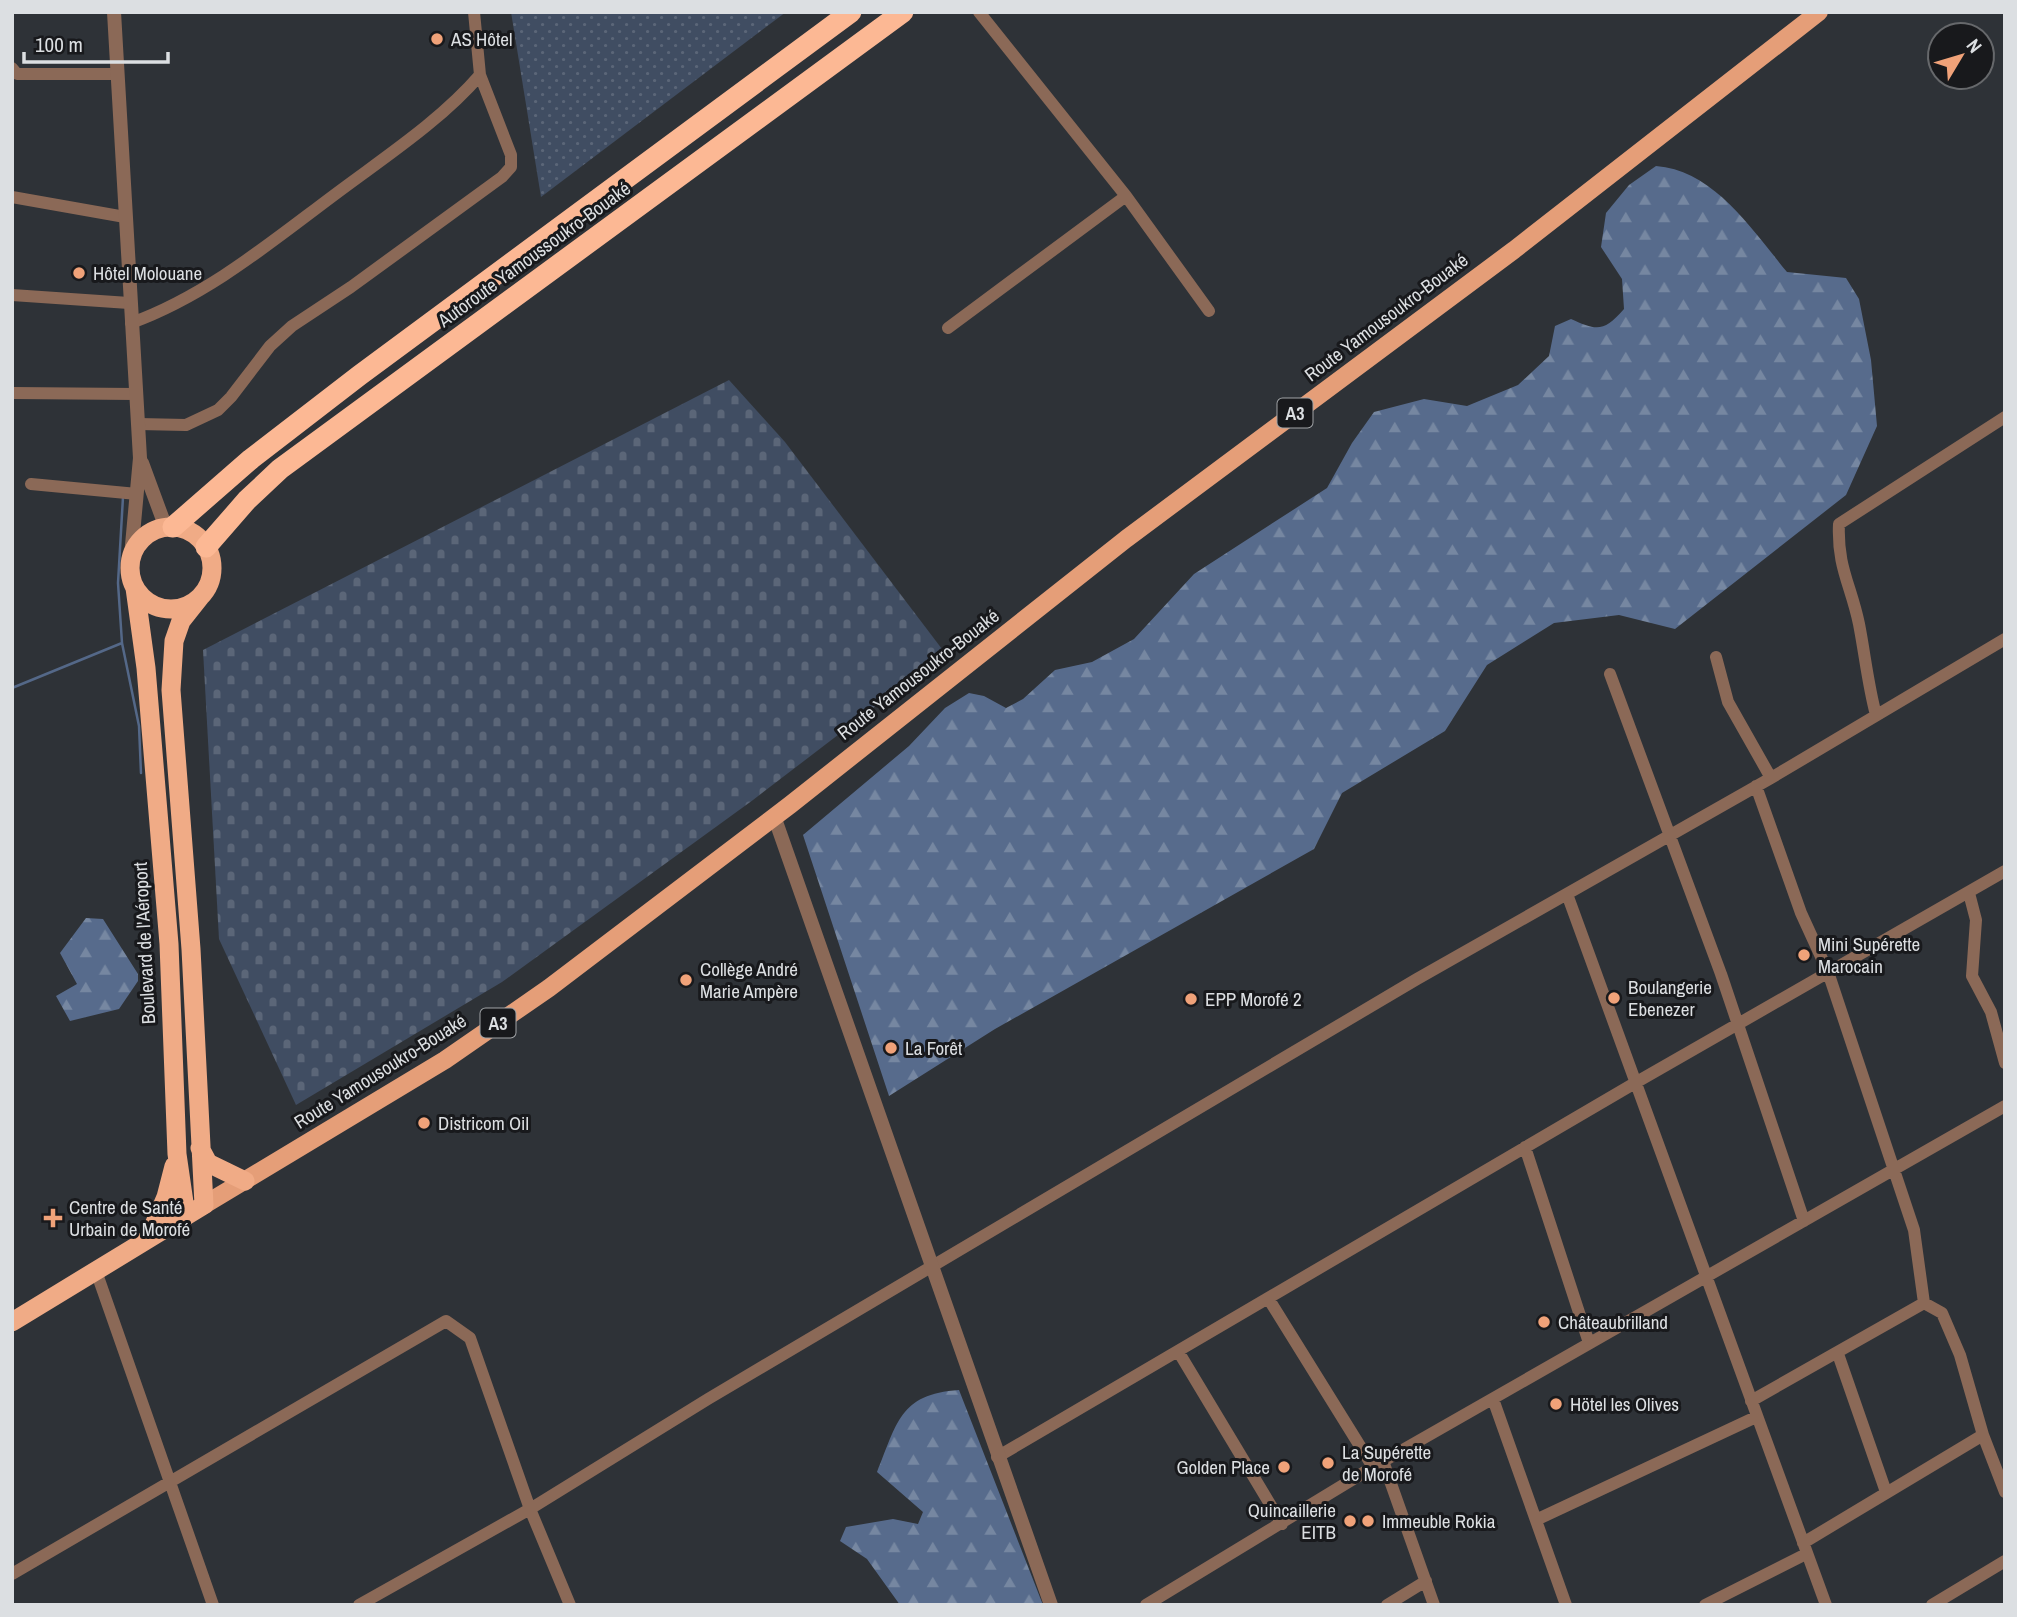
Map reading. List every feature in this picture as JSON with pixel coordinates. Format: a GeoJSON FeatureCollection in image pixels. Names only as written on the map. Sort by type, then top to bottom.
{"type":"FeatureCollection","features":[{"type":"Feature","properties":{"kind":"highway","name":"Autoroute Yamoussoukro-Bouaké"},"geometry":{"type":"LineString","coordinates":[[170,527],[251,459],[360,375],[851,12]]}},
{"type":"Feature","properties":{"kind":"highway","name":"Autoroute Yamoussoukro-Bouaké"},"geometry":{"type":"LineString","coordinates":[[206,547],[247,499],[279,469],[903,12]]}},
{"type":"Feature","properties":{"kind":"highway"},"geometry":{"type":"LineString","coordinates":[[200,597],[178,609],[165,609],[143,598],[131,578],[131,556],[147,534],[170,527],[186,530],[206,547],[211,573],[200,597],[181,621],[174,641],[171,690],[191,949],[204,1205]]}},
{"type":"Feature","properties":{"kind":"highway","name":"Boulevard de l'Aéroport"},"geometry":{"type":"LineString","coordinates":[[135,588],[146,668],[169,944],[177,1154],[186,1216]]}},
{"type":"Feature","properties":{"kind":"highway"},"geometry":{"type":"LineString","coordinates":[[199,1146],[208,1163],[245,1181]]}},
{"type":"Feature","properties":{"kind":"highway"},"geometry":{"type":"LineString","coordinates":[[148,1239],[166,1197],[177,1154]]}},
{"type":"Feature","properties":{"kind":"highway","name":"Route Yamousoukro-Bouaké"},"geometry":{"type":"LineString","coordinates":[[12,1322],[204,1205]]}},
{"type":"Feature","properties":{"kind":"main road","name":"Route Yamousoukro-Bouaké"},"geometry":{"type":"LineString","coordinates":[[204,1205],[456,1052],[559,980],[774,816],[1126,539],[1514,250],[1819,12]]}},
{"type":"Feature","properties":{"kind":"street"},"geometry":{"type":"LineString","coordinates":[[114,12],[129,303],[139,424],[140,458],[131,556]]}},
{"type":"Feature","properties":{"kind":"street"},"geometry":{"type":"LineString","coordinates":[[139,424],[186,425],[218,410],[270,346],[292,326],[351,288],[502,177],[511,167],[511,155],[480,75],[474,12]]}},
{"type":"Feature","properties":{"kind":"street"},"geometry":{"type":"LineString","coordinates":[[979,12],[1126,195],[1209,311]]}},
{"type":"Feature","properties":{"kind":"street"},"geometry":{"type":"LineString","coordinates":[[14,73],[118,74]]}},
{"type":"Feature","properties":{"kind":"street"},"geometry":{"type":"LineString","coordinates":[[131,323],[191,297],[249,258],[372,167],[466,91],[480,75]]}},
{"type":"Feature","properties":{"kind":"street"},"geometry":{"type":"LineString","coordinates":[[948,328],[1126,195]]}},
{"type":"Feature","properties":{"kind":"street"},"geometry":{"type":"LineString","coordinates":[[12,197],[125,218]]}},
{"type":"Feature","properties":{"kind":"street"},"geometry":{"type":"LineString","coordinates":[[12,295],[129,303]]}},
{"type":"Feature","properties":{"kind":"street"},"geometry":{"type":"LineString","coordinates":[[12,393],[136,394]]}},
{"type":"Feature","properties":{"kind":"street"},"geometry":{"type":"LineString","coordinates":[[1876,715],[1865,671],[1859,624],[1837,553],[1839,524],[2005,417]]}},
{"type":"Feature","properties":{"kind":"street"},"geometry":{"type":"LineString","coordinates":[[140,458],[170,527]]}},
{"type":"Feature","properties":{"kind":"street"},"geometry":{"type":"LineString","coordinates":[[31,484],[137,494]]}},
{"type":"Feature","properties":{"kind":"street"},"geometry":{"type":"LineString","coordinates":[[359,1605],[530,1509],[708,1399],[931,1267],[2005,639]]}},
{"type":"Feature","properties":{"kind":"street"},"geometry":{"type":"LineString","coordinates":[[1716,657],[1728,702],[1771,778]]}},
{"type":"Feature","properties":{"kind":"street"},"geometry":{"type":"LineString","coordinates":[[1610,674],[1721,974],[1804,1220]]}},
{"type":"Feature","properties":{"kind":"street"},"geometry":{"type":"LineString","coordinates":[[1756,786],[1801,913],[1828,972],[1914,1230],[1924,1303]]}},
{"type":"Feature","properties":{"kind":"street"},"geometry":{"type":"LineString","coordinates":[[774,816],[1051,1605]]}},
{"type":"Feature","properties":{"kind":"street"},"geometry":{"type":"LineString","coordinates":[[997,1457],[1634,1083],[2005,871]]}},
{"type":"Feature","properties":{"kind":"street"},"geometry":{"type":"LineString","coordinates":[[1969,893],[1976,920],[1972,976],[1992,1012],[2005,1063]]}},
{"type":"Feature","properties":{"kind":"street"},"geometry":{"type":"LineString","coordinates":[[1567,894],[1826,1605]]}},
{"type":"Feature","properties":{"kind":"street"},"geometry":{"type":"LineString","coordinates":[[1146,1605],[1378,1464],[2005,1106]]}},
{"type":"Feature","properties":{"kind":"street"},"geometry":{"type":"LineString","coordinates":[[1525,1147],[1589,1343]]}},
{"type":"Feature","properties":{"kind":"street"},"geometry":{"type":"LineString","coordinates":[[96,1271],[213,1605]]}},
{"type":"Feature","properties":{"kind":"street"},"geometry":{"type":"LineString","coordinates":[[1268,1298],[1378,1464],[1434,1605]]}},
{"type":"Feature","properties":{"kind":"street"},"geometry":{"type":"LineString","coordinates":[[1751,1401],[1924,1303]]}},
{"type":"Feature","properties":{"kind":"street"},"geometry":{"type":"LineString","coordinates":[[1924,1303],[1942,1313],[1961,1355],[1983,1435],[2005,1492]]}},
{"type":"Feature","properties":{"kind":"street"},"geometry":{"type":"LineString","coordinates":[[12,1574],[446,1321],[470,1338],[530,1509],[570,1605]]}},
{"type":"Feature","properties":{"kind":"street"},"geometry":{"type":"LineString","coordinates":[[1178,1351],[1282,1524]]}},
{"type":"Feature","properties":{"kind":"street"},"geometry":{"type":"LineString","coordinates":[[1838,1354],[1886,1493]]}},
{"type":"Feature","properties":{"kind":"street"},"geometry":{"type":"LineString","coordinates":[[1493,1399],[1538,1519],[1566,1605]]}},
{"type":"Feature","properties":{"kind":"street"},"geometry":{"type":"LineString","coordinates":[[1538,1519],[1756,1417]]}},
{"type":"Feature","properties":{"kind":"street"},"geometry":{"type":"LineString","coordinates":[[1705,1605],[1804,1548],[1886,1493],[1983,1435]]}},
{"type":"Feature","properties":{"kind":"street"},"geometry":{"type":"LineString","coordinates":[[1932,1605],[2005,1561]]}},
{"type":"Feature","properties":{"kind":"street"},"geometry":{"type":"LineString","coordinates":[[1387,1605],[1426,1581]]}},
{"type":"Feature","properties":{"kind":"green space"},"geometry":{"type":"Polygon","coordinates":[[[511,12],[786,12],[541,197],[511,12]]]}},
{"type":"Feature","properties":{"kind":"green space"},"geometry":{"type":"Polygon","coordinates":[[[1656,166],[1677,170],[1714,190],[1746,221],[1787,272],[1846,278],[1859,299],[1871,360],[1877,426],[1846,495],[1675,629],[1619,615],[1554,623],[1487,665],[1445,731],[1342,793],[1314,849],[995,1029],[889,1096],[803,835],[909,746],[945,708],[969,693],[984,696],[1006,708],[1023,699],[1055,670],[1092,662],[1134,639],[1194,574],[1327,488],[1352,443],[1374,412],[1424,399],[1467,406],[1518,385],[1549,356],[1555,326],[1571,319],[1594,327],[1611,322],[1624,309],[1622,279],[1601,247],[1606,213],[1629,185],[1656,166]]]}},
{"type":"Feature","properties":{"kind":"green space"},"geometry":{"type":"Polygon","coordinates":[[[729,380],[785,442],[945,653],[753,800],[502,982],[296,1105],[219,939],[203,650],[729,380]]]}},
{"type":"Feature","properties":{"kind":"green space"},"geometry":{"type":"Polygon","coordinates":[[[86,918],[103,919],[138,974],[138,981],[119,1009],[70,1021],[56,996],[77,984],[60,953],[86,918]]]}},
{"type":"Feature","properties":{"kind":"green space"},"geometry":{"type":"Polygon","coordinates":[[[959,1390],[1043,1605],[900,1605],[867,1559],[840,1541],[846,1527],[893,1519],[918,1524],[923,1512],[877,1472],[896,1426],[912,1405],[939,1393],[959,1390]]]}},
{"type":"Feature","properties":{"kind":"waterway"},"geometry":{"type":"LineString","coordinates":[[123,497],[118,583],[122,643],[139,726],[141,773]]}},
{"type":"Feature","properties":{"kind":"waterway"},"geometry":{"type":"LineString","coordinates":[[12,688],[122,643]]}},
{"type":"Feature","properties":{"kind":"place","name":"AS Hôtel"},"geometry":{"type":"Point","coordinates":[437,39]}},
{"type":"Feature","properties":{"kind":"place","name":"Hôtel Molouane"},"geometry":{"type":"Point","coordinates":[79,273]}},
{"type":"Feature","properties":{"kind":"place","name":"Mini Supérette Marocain"},"geometry":{"type":"Point","coordinates":[1804,955]}},
{"type":"Feature","properties":{"kind":"place","name":"Collège André Marie Ampère"},"geometry":{"type":"Point","coordinates":[686,980]}},
{"type":"Feature","properties":{"kind":"place","name":"Boulangerie Ebenezer"},"geometry":{"type":"Point","coordinates":[1614,998]}},
{"type":"Feature","properties":{"kind":"place","name":"EPP Morofé 2"},"geometry":{"type":"Point","coordinates":[1191,999]}},
{"type":"Feature","properties":{"kind":"place","name":"La Forêt"},"geometry":{"type":"Point","coordinates":[891,1048]}},
{"type":"Feature","properties":{"kind":"place","name":"Districom Oil"},"geometry":{"type":"Point","coordinates":[424,1123]}},
{"type":"Feature","properties":{"kind":"place","name":"Centre de Santé Urbain de Morofé"},"geometry":{"type":"Point","coordinates":[53,1218]}},
{"type":"Feature","properties":{"kind":"place","name":"Châteaubrilland"},"geometry":{"type":"Point","coordinates":[1544,1322]}},
{"type":"Feature","properties":{"kind":"place","name":"Hötel les Olives"},"geometry":{"type":"Point","coordinates":[1556,1404]}},
{"type":"Feature","properties":{"kind":"place","name":"La Supérette de Morofé"},"geometry":{"type":"Point","coordinates":[1328,1463]}},
{"type":"Feature","properties":{"kind":"place","name":"Golden Place"},"geometry":{"type":"Point","coordinates":[1284,1467]}},
{"type":"Feature","properties":{"kind":"place","name":"Quincaillerie EITB"},"geometry":{"type":"Point","coordinates":[1350,1521]}},
{"type":"Feature","properties":{"kind":"place","name":"Immeuble Rokia"},"geometry":{"type":"Point","coordinates":[1368,1521]}}]}
